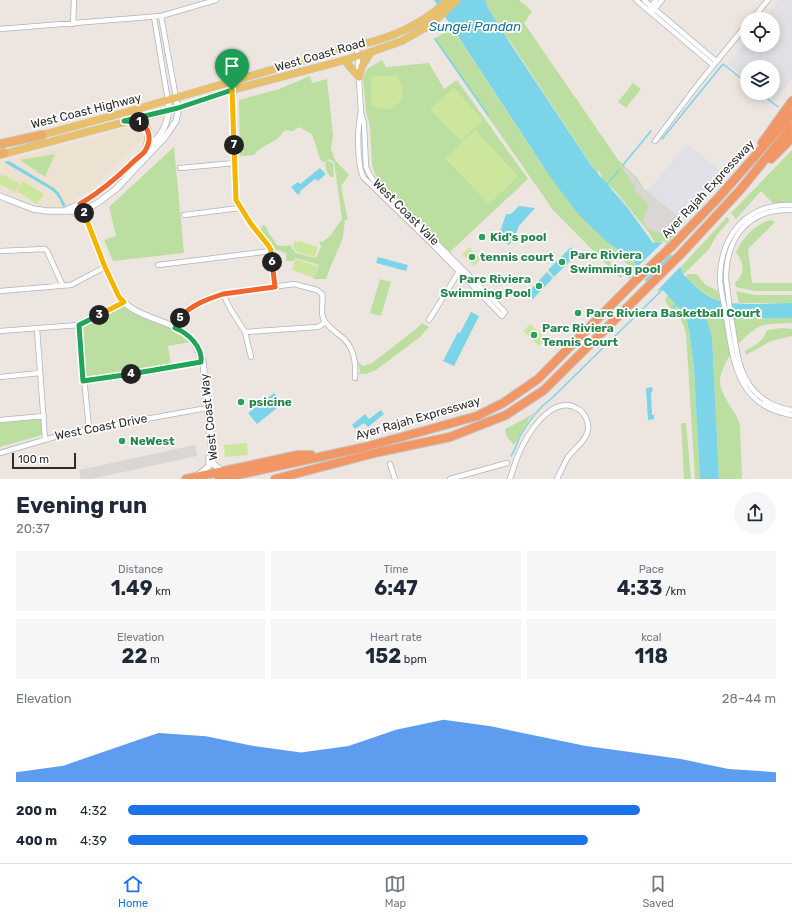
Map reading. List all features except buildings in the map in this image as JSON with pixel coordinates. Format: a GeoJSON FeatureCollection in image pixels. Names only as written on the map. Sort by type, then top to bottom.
{"type":"FeatureCollection","features":[{"type":"Feature","properties":{"kind":"highway"},"geometry":{"type":"LineString","coordinates":[[759,151],[763,141],[792,101]]}},
{"type":"Feature","properties":{"kind":"highway","name":"Ayer Rajah Expressway"},"geometry":{"type":"LineString","coordinates":[[219,479],[365,447],[477,416],[503,403],[538,379],[636,280],[672,246],[719,197],[792,114]]}},
{"type":"Feature","properties":{"kind":"highway","name":"Ayer Rajah Expressway"},"geometry":{"type":"LineString","coordinates":[[275,479],[379,452],[450,436],[506,415],[544,390],[680,255],[741,189],[792,126]]}},
{"type":"Feature","properties":{"kind":"highway"},"geometry":{"type":"LineString","coordinates":[[0,143],[42,135]]}},
{"type":"Feature","properties":{"kind":"highway"},"geometry":{"type":"LineString","coordinates":[[741,189],[792,138]]}},
{"type":"Feature","properties":{"kind":"highway"},"geometry":{"type":"LineString","coordinates":[[186,479],[298,455],[331,454]]}},
{"type":"Feature","properties":{"kind":"main road","name":"West Coast Road"},"geometry":{"type":"LineString","coordinates":[[178,108],[232,90],[345,61],[402,41],[425,28],[440,12],[448,0]]}},
{"type":"Feature","properties":{"kind":"main road","name":"West Coast Road"},"geometry":{"type":"LineString","coordinates":[[176,98],[244,77],[368,44],[410,28],[440,12],[457,0]]}},
{"type":"Feature","properties":{"kind":"main road"},"geometry":{"type":"LineString","coordinates":[[359,77],[362,66],[371,52]]}},
{"type":"Feature","properties":{"kind":"main road"},"geometry":{"type":"LineString","coordinates":[[345,61],[359,77]]}},
{"type":"Feature","properties":{"kind":"main road","name":"West Coast Highway"},"geometry":{"type":"LineString","coordinates":[[42,135],[176,98]]}},
{"type":"Feature","properties":{"kind":"main road","name":"West Coast Highway"},"geometry":{"type":"LineString","coordinates":[[1,154],[178,108]]}},
{"type":"Feature","properties":{"kind":"main road"},"geometry":{"type":"LineString","coordinates":[[124,121],[140,122],[149,131],[149,141],[144,151]]}},
{"type":"Feature","properties":{"kind":"street"},"geometry":{"type":"LineString","coordinates":[[73,24],[74,0]]}},
{"type":"Feature","properties":{"kind":"street"},"geometry":{"type":"LineString","coordinates":[[0,29],[154,17],[216,0]]}},
{"type":"Feature","properties":{"kind":"street"},"geometry":{"type":"LineString","coordinates":[[636,0],[714,63]]}},
{"type":"Feature","properties":{"kind":"street"},"geometry":{"type":"LineString","coordinates":[[645,0],[714,63]]}},
{"type":"Feature","properties":{"kind":"street"},"geometry":{"type":"LineString","coordinates":[[645,0],[658,0]]}},
{"type":"Feature","properties":{"kind":"street"},"geometry":{"type":"LineString","coordinates":[[649,12],[658,0]]}},
{"type":"Feature","properties":{"kind":"street"},"geometry":{"type":"LineString","coordinates":[[658,0],[659,10],[663,18]]}},
{"type":"Feature","properties":{"kind":"street"},"geometry":{"type":"LineString","coordinates":[[758,12],[768,0]]}},
{"type":"Feature","properties":{"kind":"street"},"geometry":{"type":"LineString","coordinates":[[0,196],[26,207],[47,211],[83,211],[99,202],[116,189],[163,140],[176,122],[178,108],[161,16]]}},
{"type":"Feature","properties":{"kind":"street"},"geometry":{"type":"LineString","coordinates":[[65,210],[80,204],[110,183],[144,151],[163,130],[169,110],[154,17]]}},
{"type":"Feature","properties":{"kind":"street"},"geometry":{"type":"LineString","coordinates":[[655,141],[714,63],[740,32]]}},
{"type":"Feature","properties":{"kind":"street","name":"West Coast Vale"},"geometry":{"type":"LineString","coordinates":[[357,46],[360,112],[364,124],[366,167],[373,182],[398,204],[485,295],[502,316],[505,312],[485,295]]}},
{"type":"Feature","properties":{"kind":"street"},"geometry":{"type":"LineString","coordinates":[[232,90],[236,197],[240,208],[271,250],[275,287]]}},
{"type":"Feature","properties":{"kind":"street"},"geometry":{"type":"LineString","coordinates":[[180,168],[235,163]]}},
{"type":"Feature","properties":{"kind":"street","name":"West Coast Way"},"geometry":{"type":"LineString","coordinates":[[80,204],[105,267],[119,297],[141,313],[175,328],[196,344],[202,361],[210,462],[207,468],[197,476]]}},
{"type":"Feature","properties":{"kind":"street"},"geometry":{"type":"LineString","coordinates":[[792,205],[770,207],[758,211],[744,219],[736,227],[728,240],[722,260],[720,279],[734,360],[740,379],[774,412],[792,415]]}},
{"type":"Feature","properties":{"kind":"street"},"geometry":{"type":"LineString","coordinates":[[184,215],[240,208]]}},
{"type":"Feature","properties":{"kind":"street"},"geometry":{"type":"LineString","coordinates":[[792,210],[771,212],[748,223],[733,242],[727,258],[726,279],[737,355],[742,372],[757,397],[778,407],[792,410]]}},
{"type":"Feature","properties":{"kind":"street"},"geometry":{"type":"LineString","coordinates":[[0,251],[45,249],[63,286]]}},
{"type":"Feature","properties":{"kind":"street"},"geometry":{"type":"LineString","coordinates":[[158,265],[271,250]]}},
{"type":"Feature","properties":{"kind":"street"},"geometry":{"type":"LineString","coordinates":[[0,291],[71,285],[105,267]]}},
{"type":"Feature","properties":{"kind":"street"},"geometry":{"type":"LineString","coordinates":[[429,320],[460,269]]}},
{"type":"Feature","properties":{"kind":"street"},"geometry":{"type":"LineString","coordinates":[[175,328],[181,317],[189,310],[208,299],[223,294],[298,284],[320,292],[322,296],[321,310],[325,322],[350,345],[355,378]]}},
{"type":"Feature","properties":{"kind":"street"},"geometry":{"type":"LineString","coordinates":[[223,294],[244,332],[251,357]]}},
{"type":"Feature","properties":{"kind":"street"},"geometry":{"type":"LineString","coordinates":[[0,332],[79,325],[124,302]]}},
{"type":"Feature","properties":{"kind":"street"},"geometry":{"type":"LineString","coordinates":[[244,332],[317,327],[325,322]]}},
{"type":"Feature","properties":{"kind":"street"},"geometry":{"type":"LineString","coordinates":[[79,325],[83,381],[89,429]]}},
{"type":"Feature","properties":{"kind":"street"},"geometry":{"type":"LineString","coordinates":[[37,329],[45,439]]}},
{"type":"Feature","properties":{"kind":"street"},"geometry":{"type":"LineString","coordinates":[[83,381],[202,361]]}},
{"type":"Feature","properties":{"kind":"street"},"geometry":{"type":"LineString","coordinates":[[0,377],[40,373]]}},
{"type":"Feature","properties":{"kind":"street"},"geometry":{"type":"LineString","coordinates":[[510,479],[522,446],[534,427],[541,419],[555,408],[567,405],[579,409],[583,413],[587,420],[588,428],[586,438],[568,458],[558,479]]}},
{"type":"Feature","properties":{"kind":"street","name":"West Coast Way"},"geometry":{"type":"LineString","coordinates":[[206,409],[213,464],[224,471]]}},
{"type":"Feature","properties":{"kind":"street","name":"West Coast Drive"},"geometry":{"type":"LineString","coordinates":[[0,452],[45,439],[89,429],[206,409]]}},
{"type":"Feature","properties":{"kind":"street"},"geometry":{"type":"LineString","coordinates":[[0,420],[44,416]]}},
{"type":"Feature","properties":{"kind":"street"},"geometry":{"type":"LineString","coordinates":[[450,479],[465,477],[507,463]]}},
{"type":"Feature","properties":{"kind":"street"},"geometry":{"type":"LineString","coordinates":[[390,464],[395,479]]}},
{"type":"Feature","properties":{"kind":"shaded area"},"geometry":{"type":"Polygon","coordinates":[[[779,0],[792,0],[792,79],[780,95],[780,60],[740,60],[740,73],[728,64],[740,49],[740,52],[780,52],[780,12],[770,12],[779,0]]]}},
{"type":"Feature","properties":{"kind":"shaded area"},"geometry":{"type":"Polygon","coordinates":[[[135,126],[141,129],[144,133],[143,140],[92,190],[69,203],[59,207],[42,208],[0,191],[0,162],[135,126]]]}},
{"type":"Feature","properties":{"kind":"shaded area"},"geometry":{"type":"Polygon","coordinates":[[[687,144],[720,170],[680,219],[647,192],[687,144]]]}},
{"type":"Feature","properties":{"kind":"shaded area"},"geometry":{"type":"Polygon","coordinates":[[[625,167],[631,172],[643,188],[679,218],[681,221],[672,231],[665,233],[655,232],[646,227],[643,219],[649,205],[635,192],[634,186],[623,169],[625,167]]]}},
{"type":"Feature","properties":{"kind":"shaded area"},"geometry":{"type":"Polygon","coordinates":[[[195,445],[197,456],[91,479],[81,479],[79,470],[195,445]]]}},
{"type":"Feature","properties":{"kind":"green space"},"geometry":{"type":"Polygon","coordinates":[[[485,0],[519,0],[532,11],[524,23],[619,161],[636,177],[643,188],[681,221],[670,233],[675,234],[667,243],[660,241],[655,244],[650,234],[616,192],[611,187],[610,189],[601,180],[602,178],[598,169],[598,175],[488,8],[485,0]]]}},
{"type":"Feature","properties":{"kind":"green space"},"geometry":{"type":"Polygon","coordinates":[[[452,28],[551,178],[635,263],[633,270],[635,273],[629,279],[628,277],[630,273],[628,271],[630,266],[614,254],[609,256],[612,268],[622,276],[620,278],[553,210],[434,39],[452,28]]]}},
{"type":"Feature","properties":{"kind":"green space"},"geometry":{"type":"Polygon","coordinates":[[[382,60],[386,67],[429,63],[444,89],[457,80],[528,179],[450,252],[385,188],[376,177],[372,165],[370,127],[366,111],[363,78],[367,69],[382,60]]]}},
{"type":"Feature","properties":{"kind":"green space"},"geometry":{"type":"Polygon","coordinates":[[[397,75],[401,86],[402,96],[397,105],[389,109],[380,109],[371,105],[371,77],[397,75]]]}},
{"type":"Feature","properties":{"kind":"green space"},"geometry":{"type":"Polygon","coordinates":[[[310,76],[312,83],[327,79],[333,136],[331,148],[335,160],[349,175],[341,186],[348,220],[345,220],[343,238],[326,279],[314,279],[319,265],[295,258],[293,261],[286,261],[286,253],[274,249],[259,231],[263,225],[266,226],[268,232],[277,245],[290,245],[296,253],[316,258],[321,247],[319,241],[322,242],[330,236],[342,219],[334,162],[329,159],[327,160],[333,163],[334,177],[332,177],[326,170],[326,161],[323,162],[320,159],[312,134],[299,127],[293,131],[286,130],[277,139],[256,152],[254,155],[240,156],[239,100],[279,89],[310,76]]]}},
{"type":"Feature","properties":{"kind":"green space"},"geometry":{"type":"Polygon","coordinates":[[[633,83],[641,89],[626,108],[618,102],[633,83]]]}},
{"type":"Feature","properties":{"kind":"green space"},"geometry":{"type":"Polygon","coordinates":[[[454,88],[483,120],[461,141],[430,109],[454,88]]]}},
{"type":"Feature","properties":{"kind":"green space"},"geometry":{"type":"Polygon","coordinates":[[[475,130],[518,176],[489,204],[445,158],[475,130]]]}},
{"type":"Feature","properties":{"kind":"green space"},"geometry":{"type":"Polygon","coordinates":[[[174,147],[184,253],[113,261],[104,240],[116,236],[109,207],[174,147]]]}},
{"type":"Feature","properties":{"kind":"green space"},"geometry":{"type":"Polygon","coordinates":[[[792,150],[792,203],[782,213],[761,191],[736,219],[731,213],[792,150]]]}},
{"type":"Feature","properties":{"kind":"green space"},"geometry":{"type":"Polygon","coordinates":[[[55,154],[45,177],[20,160],[55,154]]]}},
{"type":"Feature","properties":{"kind":"green space"},"geometry":{"type":"Polygon","coordinates":[[[2,174],[20,184],[15,192],[0,184],[0,177],[2,174]]]}},
{"type":"Feature","properties":{"kind":"green space"},"geometry":{"type":"Polygon","coordinates":[[[23,181],[44,194],[37,204],[17,191],[23,181]]]}},
{"type":"Feature","properties":{"kind":"green space"},"geometry":{"type":"Polygon","coordinates":[[[727,217],[730,220],[717,235],[709,249],[683,275],[680,272],[682,270],[680,268],[727,217]]]}},
{"type":"Feature","properties":{"kind":"green space"},"geometry":{"type":"Polygon","coordinates":[[[770,220],[775,222],[748,249],[752,283],[792,283],[792,291],[755,291],[736,287],[735,283],[741,276],[743,268],[736,253],[739,247],[745,237],[754,228],[770,220]]]}},
{"type":"Feature","properties":{"kind":"green space"},"geometry":{"type":"Polygon","coordinates":[[[300,241],[318,247],[315,257],[297,252],[293,247],[294,242],[300,241]]]}},
{"type":"Feature","properties":{"kind":"green space","name":"tennis court"},"geometry":{"type":"Polygon","coordinates":[[[469,247],[481,259],[474,266],[462,254],[469,247]]]}},
{"type":"Feature","properties":{"kind":"green space"},"geometry":{"type":"Polygon","coordinates":[[[295,259],[318,266],[314,278],[292,270],[295,259]]]}},
{"type":"Feature","properties":{"kind":"green space"},"geometry":{"type":"Polygon","coordinates":[[[688,274],[696,274],[706,285],[718,291],[720,301],[706,294],[693,284],[685,277],[688,274]]]}},
{"type":"Feature","properties":{"kind":"green space"},"geometry":{"type":"Polygon","coordinates":[[[380,279],[391,282],[381,316],[370,313],[380,279]]]}},
{"type":"Feature","properties":{"kind":"green space"},"geometry":{"type":"Polygon","coordinates":[[[736,291],[756,295],[792,295],[792,303],[739,303],[736,291]]]}},
{"type":"Feature","properties":{"kind":"green space"},"geometry":{"type":"Polygon","coordinates":[[[668,295],[686,317],[689,330],[694,368],[700,479],[695,479],[686,333],[679,317],[668,306],[665,299],[668,295]]]}},
{"type":"Feature","properties":{"kind":"green space"},"geometry":{"type":"Polygon","coordinates":[[[122,305],[139,316],[176,331],[191,342],[168,346],[171,365],[86,380],[81,326],[122,305]]]}},
{"type":"Feature","properties":{"kind":"green space"},"geometry":{"type":"Polygon","coordinates":[[[704,313],[714,319],[792,318],[792,323],[764,325],[749,334],[735,349],[721,375],[721,389],[740,425],[742,479],[719,479],[712,337],[704,313]]]}},
{"type":"Feature","properties":{"kind":"green space"},"geometry":{"type":"Polygon","coordinates":[[[422,323],[429,327],[420,337],[376,370],[366,374],[358,374],[360,372],[358,362],[363,366],[372,363],[422,323]]]}},
{"type":"Feature","properties":{"kind":"green space","name":"Parc Riviera Tennis Court"},"geometry":{"type":"Polygon","coordinates":[[[530,324],[546,339],[539,346],[523,331],[530,324]]]}},
{"type":"Feature","properties":{"kind":"green space"},"geometry":{"type":"Polygon","coordinates":[[[782,328],[792,329],[792,336],[771,341],[746,355],[745,351],[761,340],[767,330],[782,328]]]}},
{"type":"Feature","properties":{"kind":"green space"},"geometry":{"type":"Polygon","coordinates":[[[535,412],[529,419],[514,445],[507,437],[505,429],[535,412]]]}},
{"type":"Feature","properties":{"kind":"green space"},"geometry":{"type":"Polygon","coordinates":[[[41,419],[42,435],[0,447],[0,423],[41,419]]]}},
{"type":"Feature","properties":{"kind":"green space"},"geometry":{"type":"Polygon","coordinates":[[[681,423],[686,423],[691,479],[684,479],[681,423]]]}},
{"type":"Feature","properties":{"kind":"green space"},"geometry":{"type":"Polygon","coordinates":[[[247,443],[248,455],[225,457],[224,445],[247,443]]]}},
{"type":"Feature","properties":{"kind":"water","name":"Sungei Pandan"},"geometry":{"type":"Polygon","coordinates":[[[434,0],[485,0],[488,8],[512,46],[593,168],[627,207],[653,243],[662,242],[682,270],[681,272],[696,287],[709,297],[731,303],[792,303],[792,318],[714,319],[705,314],[712,337],[719,479],[700,479],[694,368],[686,317],[662,289],[658,291],[633,271],[634,261],[606,241],[579,215],[551,178],[434,0]]]}},
{"type":"Feature","properties":{"kind":"water"},"geometry":{"type":"Polygon","coordinates":[[[9,161],[54,188],[59,193],[66,206],[63,207],[58,197],[50,189],[4,162],[9,161]]]}},
{"type":"Feature","properties":{"kind":"water"},"geometry":{"type":"Polygon","coordinates":[[[320,168],[326,174],[318,181],[315,179],[300,191],[301,192],[298,195],[291,187],[298,182],[300,184],[320,168]]]}},
{"type":"Feature","properties":{"kind":"water"},"geometry":{"type":"Polygon","coordinates":[[[519,206],[535,208],[519,226],[514,239],[509,245],[507,244],[501,229],[506,214],[511,214],[519,206]]]}},
{"type":"Feature","properties":{"kind":"water","name":"Parc Riviera Swimming pool"},"geometry":{"type":"Polygon","coordinates":[[[571,247],[577,254],[554,277],[548,270],[571,247]]]}},
{"type":"Feature","properties":{"kind":"water"},"geometry":{"type":"Polygon","coordinates":[[[378,257],[408,265],[406,271],[376,263],[378,257]]]}},
{"type":"Feature","properties":{"kind":"water","name":"Parc Riviera Swimming Pool"},"geometry":{"type":"Polygon","coordinates":[[[547,272],[553,278],[533,299],[526,294],[547,272]]]}},
{"type":"Feature","properties":{"kind":"water"},"geometry":{"type":"Polygon","coordinates":[[[471,312],[479,316],[454,366],[443,361],[458,332],[460,333],[471,312]]]}},
{"type":"Feature","properties":{"kind":"water"},"geometry":{"type":"Polygon","coordinates":[[[652,387],[652,415],[654,415],[654,419],[648,420],[646,388],[652,387]]]}},
{"type":"Feature","properties":{"kind":"water"},"geometry":{"type":"Polygon","coordinates":[[[274,393],[282,404],[257,424],[248,413],[274,393]]]}},
{"type":"Feature","properties":{"kind":"water"},"geometry":{"type":"Polygon","coordinates":[[[381,410],[384,414],[368,427],[364,423],[355,429],[352,425],[365,414],[369,419],[381,410]]]}},
{"type":"Feature","properties":{"kind":"pier"},"geometry":{"type":"Polygon","coordinates":[[[664,241],[672,253],[643,282],[632,272],[664,241]]]}},
{"type":"Feature","properties":{"kind":"pier"},"geometry":{"type":"Polygon","coordinates":[[[674,255],[681,266],[656,292],[645,283],[674,255]]]}},
{"type":"Feature","properties":{"kind":"waterway"},"geometry":{"type":"LineString","coordinates":[[435,39],[488,115]]}},
{"type":"Feature","properties":{"kind":"waterway"},"geometry":{"type":"LineString","coordinates":[[662,139],[723,64],[740,77]]}},
{"type":"Feature","properties":{"kind":"waterway"},"geometry":{"type":"LineString","coordinates":[[769,100],[778,107]]}},
{"type":"Feature","properties":{"kind":"waterway"},"geometry":{"type":"LineString","coordinates":[[623,165],[651,131]]}},
{"type":"Feature","properties":{"kind":"waterway"},"geometry":{"type":"LineString","coordinates":[[606,185],[619,170]]}},
{"type":"Feature","properties":{"kind":"waterway"},"geometry":{"type":"LineString","coordinates":[[665,246],[677,235]]}},
{"type":"Feature","properties":{"kind":"waterway"},"geometry":{"type":"LineString","coordinates":[[511,456],[520,436],[530,420],[538,411],[663,289]]}},
{"type":"Feature","properties":{"kind":"waterway"},"geometry":{"type":"LineString","coordinates":[[673,308],[676,304]]}},
{"type":"Feature","properties":{"kind":"place","name":"Kid's pool"},"geometry":{"type":"Point","coordinates":[482,237]}},
{"type":"Feature","properties":{"kind":"place","name":"tennis court"},"geometry":{"type":"Point","coordinates":[472,257]}},
{"type":"Feature","properties":{"kind":"place","name":"Parc Riviera Swimming pool"},"geometry":{"type":"Point","coordinates":[562,262]}},
{"type":"Feature","properties":{"kind":"place","name":"Parc Riviera Swimming Pool"},"geometry":{"type":"Point","coordinates":[539,286]}},
{"type":"Feature","properties":{"kind":"place","name":"Parc Riviera Basketball Court"},"geometry":{"type":"Point","coordinates":[578,313]}},
{"type":"Feature","properties":{"kind":"place","name":"Parc Riviera Tennis Court"},"geometry":{"type":"Point","coordinates":[534,335]}},
{"type":"Feature","properties":{"kind":"place","name":"psicine"},"geometry":{"type":"Point","coordinates":[241,402]}},
{"type":"Feature","properties":{"kind":"place","name":"NeWest"},"geometry":{"type":"Point","coordinates":[122,441]}},
{"type":"Feature","properties":{"kind":"route"},"geometry":{"type":"LineString","coordinates":[[232,90],[236,200],[251,224],[271,250],[275,287],[223,294],[208,299],[193,307],[181,317],[175,328],[188,335],[196,344],[201,355],[201,362],[83,381],[79,325],[124,302],[119,297],[105,267],[80,204],[110,183],[144,151],[149,141],[149,131],[140,122],[124,121],[178,108],[232,90]]}}]}
